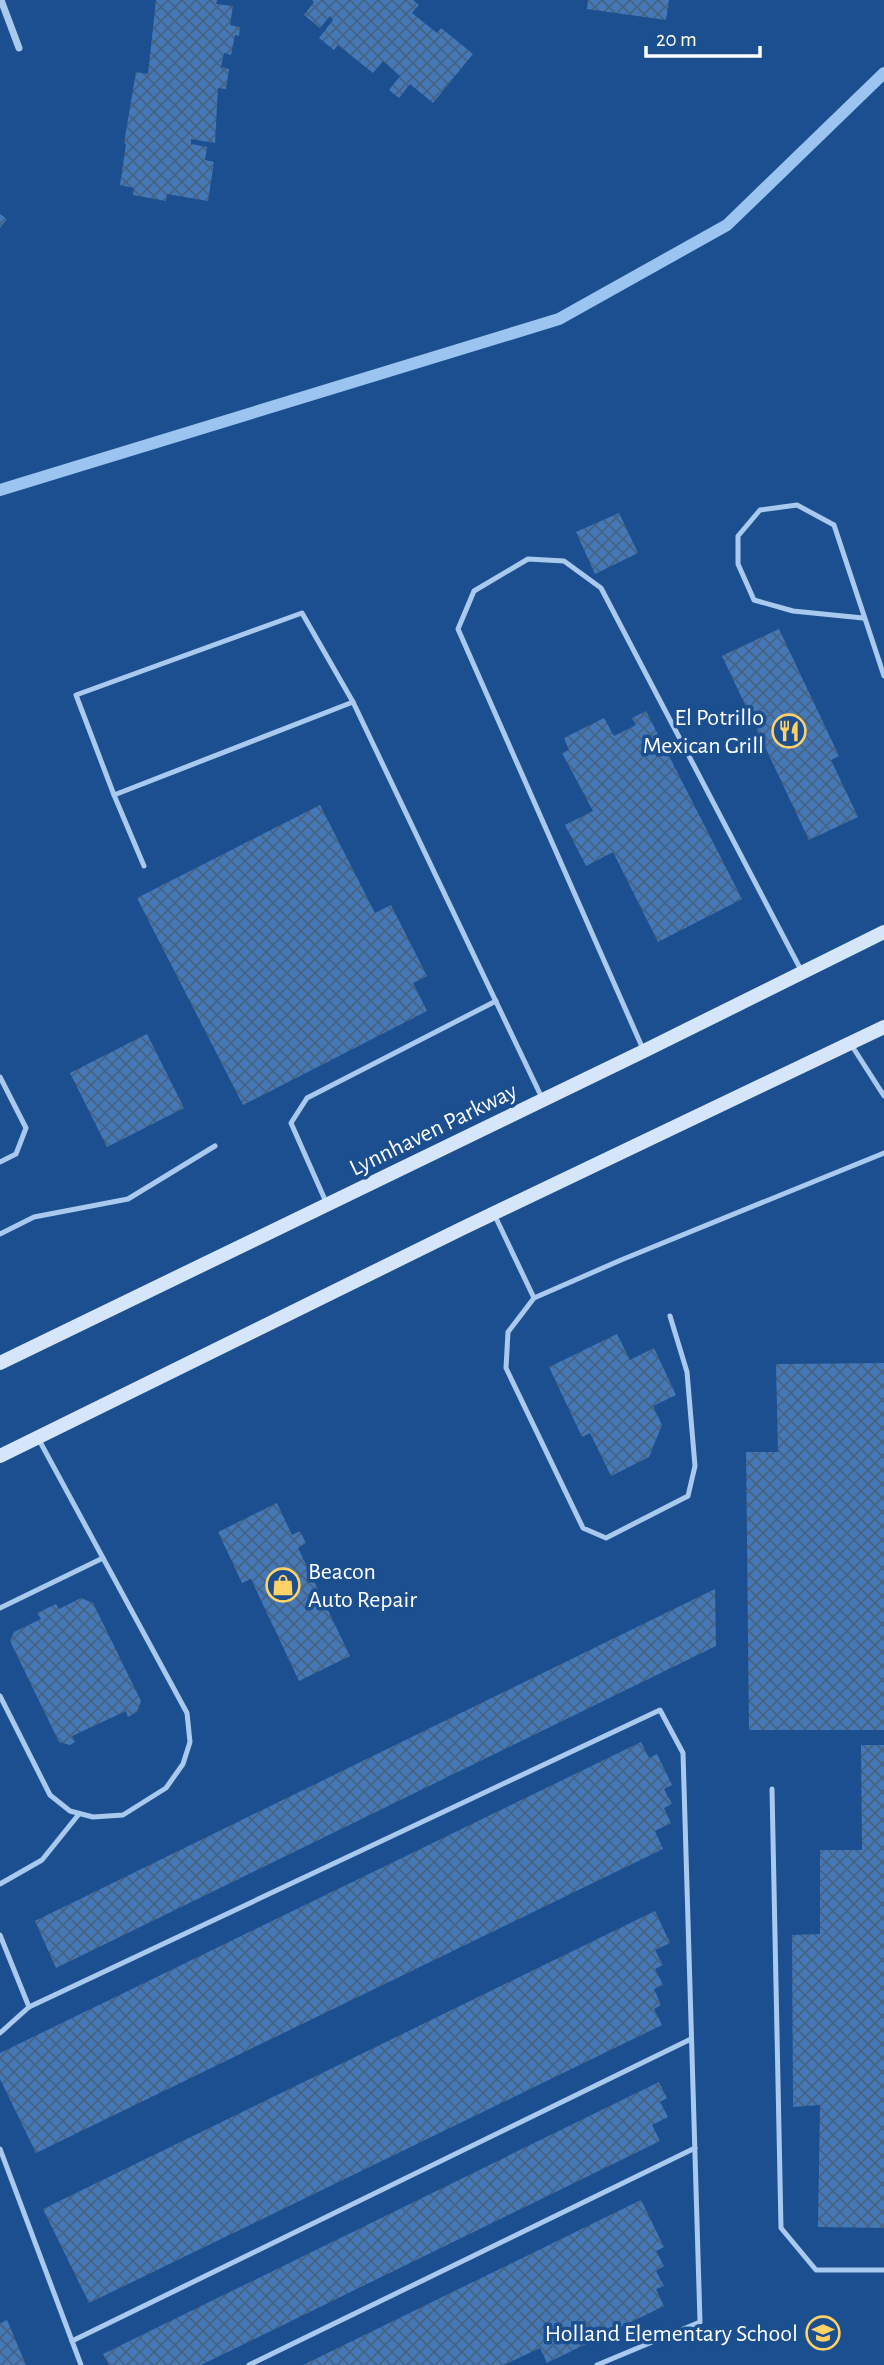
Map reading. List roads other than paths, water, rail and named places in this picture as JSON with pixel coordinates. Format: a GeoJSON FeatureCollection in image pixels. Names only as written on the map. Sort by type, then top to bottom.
{"type":"FeatureCollection","features":[{"type":"Feature","properties":{"kind":"main road","name":"Lynnhaven Parkway"},"geometry":{"type":"LineString","coordinates":[[0,1363],[884,932]]}},
{"type":"Feature","properties":{"kind":"main road"},"geometry":{"type":"LineString","coordinates":[[0,1456],[494,1213],[884,1027]]}},
{"type":"Feature","properties":{"kind":"street"},"geometry":{"type":"LineString","coordinates":[[1,0],[19,48]]}},
{"type":"Feature","properties":{"kind":"lane"},"geometry":{"type":"LineString","coordinates":[[863,618],[793,611],[754,600],[738,564],[738,536],[760,510],[797,505],[834,525],[884,676]]}},
{"type":"Feature","properties":{"kind":"lane"},"geometry":{"type":"LineString","coordinates":[[644,1051],[458,629],[474,592],[528,558],[564,561],[601,588],[802,972]]}},
{"type":"Feature","properties":{"kind":"lane"},"geometry":{"type":"LineString","coordinates":[[144,866],[76,695],[302,613],[353,702],[543,1100]]}},
{"type":"Feature","properties":{"kind":"lane"},"geometry":{"type":"LineString","coordinates":[[114,795],[353,702]]}},
{"type":"Feature","properties":{"kind":"lane"},"geometry":{"type":"LineString","coordinates":[[327,1205],[291,1123],[307,1098],[496,1001]]}},
{"type":"Feature","properties":{"kind":"lane"},"geometry":{"type":"LineString","coordinates":[[850,1043],[884,1096]]}},
{"type":"Feature","properties":{"kind":"lane"},"geometry":{"type":"LineString","coordinates":[[0,1077],[26,1128],[16,1154],[0,1162]]}},
{"type":"Feature","properties":{"kind":"lane"},"geometry":{"type":"LineString","coordinates":[[0,1234],[34,1217],[128,1199],[215,1146]]}},
{"type":"Feature","properties":{"kind":"lane"},"geometry":{"type":"LineString","coordinates":[[670,1316],[687,1372],[695,1466],[688,1496],[606,1538],[583,1528],[506,1368],[508,1332],[534,1298],[621,1259],[884,1153]]}},
{"type":"Feature","properties":{"kind":"lane"},"geometry":{"type":"LineString","coordinates":[[494,1213],[534,1298]]}},
{"type":"Feature","properties":{"kind":"lane"},"geometry":{"type":"LineString","coordinates":[[0,1696],[50,1795],[70,1811],[79,1814],[93,1817],[123,1815],[166,1788],[183,1764],[190,1742],[187,1713],[38,1438]]}},
{"type":"Feature","properties":{"kind":"lane"},"geometry":{"type":"LineString","coordinates":[[0,1608],[103,1558]]}},
{"type":"Feature","properties":{"kind":"lane"},"geometry":{"type":"LineString","coordinates":[[0,2033],[29,2007],[660,1710],[683,1753],[700,2322],[597,2365]]}},
{"type":"Feature","properties":{"kind":"lane"},"geometry":{"type":"LineString","coordinates":[[772,1789],[781,2228],[816,2270],[884,2270]]}},
{"type":"Feature","properties":{"kind":"lane"},"geometry":{"type":"LineString","coordinates":[[0,1884],[42,1860],[79,1814]]}},
{"type":"Feature","properties":{"kind":"lane"},"geometry":{"type":"LineString","coordinates":[[0,1935],[29,2007]]}},
{"type":"Feature","properties":{"kind":"lane"},"geometry":{"type":"LineString","coordinates":[[72,2341],[691,2039]]}},
{"type":"Feature","properties":{"kind":"lane"},"geometry":{"type":"LineString","coordinates":[[249,2365],[695,2148]]}},
{"type":"Feature","properties":{"kind":"lane"},"geometry":{"type":"LineString","coordinates":[[0,2149],[81,2365]]}},
{"type":"Feature","properties":{"kind":"waterway"},"geometry":{"type":"LineString","coordinates":[[0,490],[559,319],[727,225],[884,73]]}},
{"type":"Feature","properties":{"kind":"place","name":"El Potrillo Mexican Grill"},"geometry":{"type":"Point","coordinates":[789,731]}},
{"type":"Feature","properties":{"kind":"place","name":"Beacon Auto Repair"},"geometry":{"type":"Point","coordinates":[283,1585]}},
{"type":"Feature","properties":{"kind":"place","name":"Holland Elementary School"},"geometry":{"type":"Point","coordinates":[823,2333]}}]}
